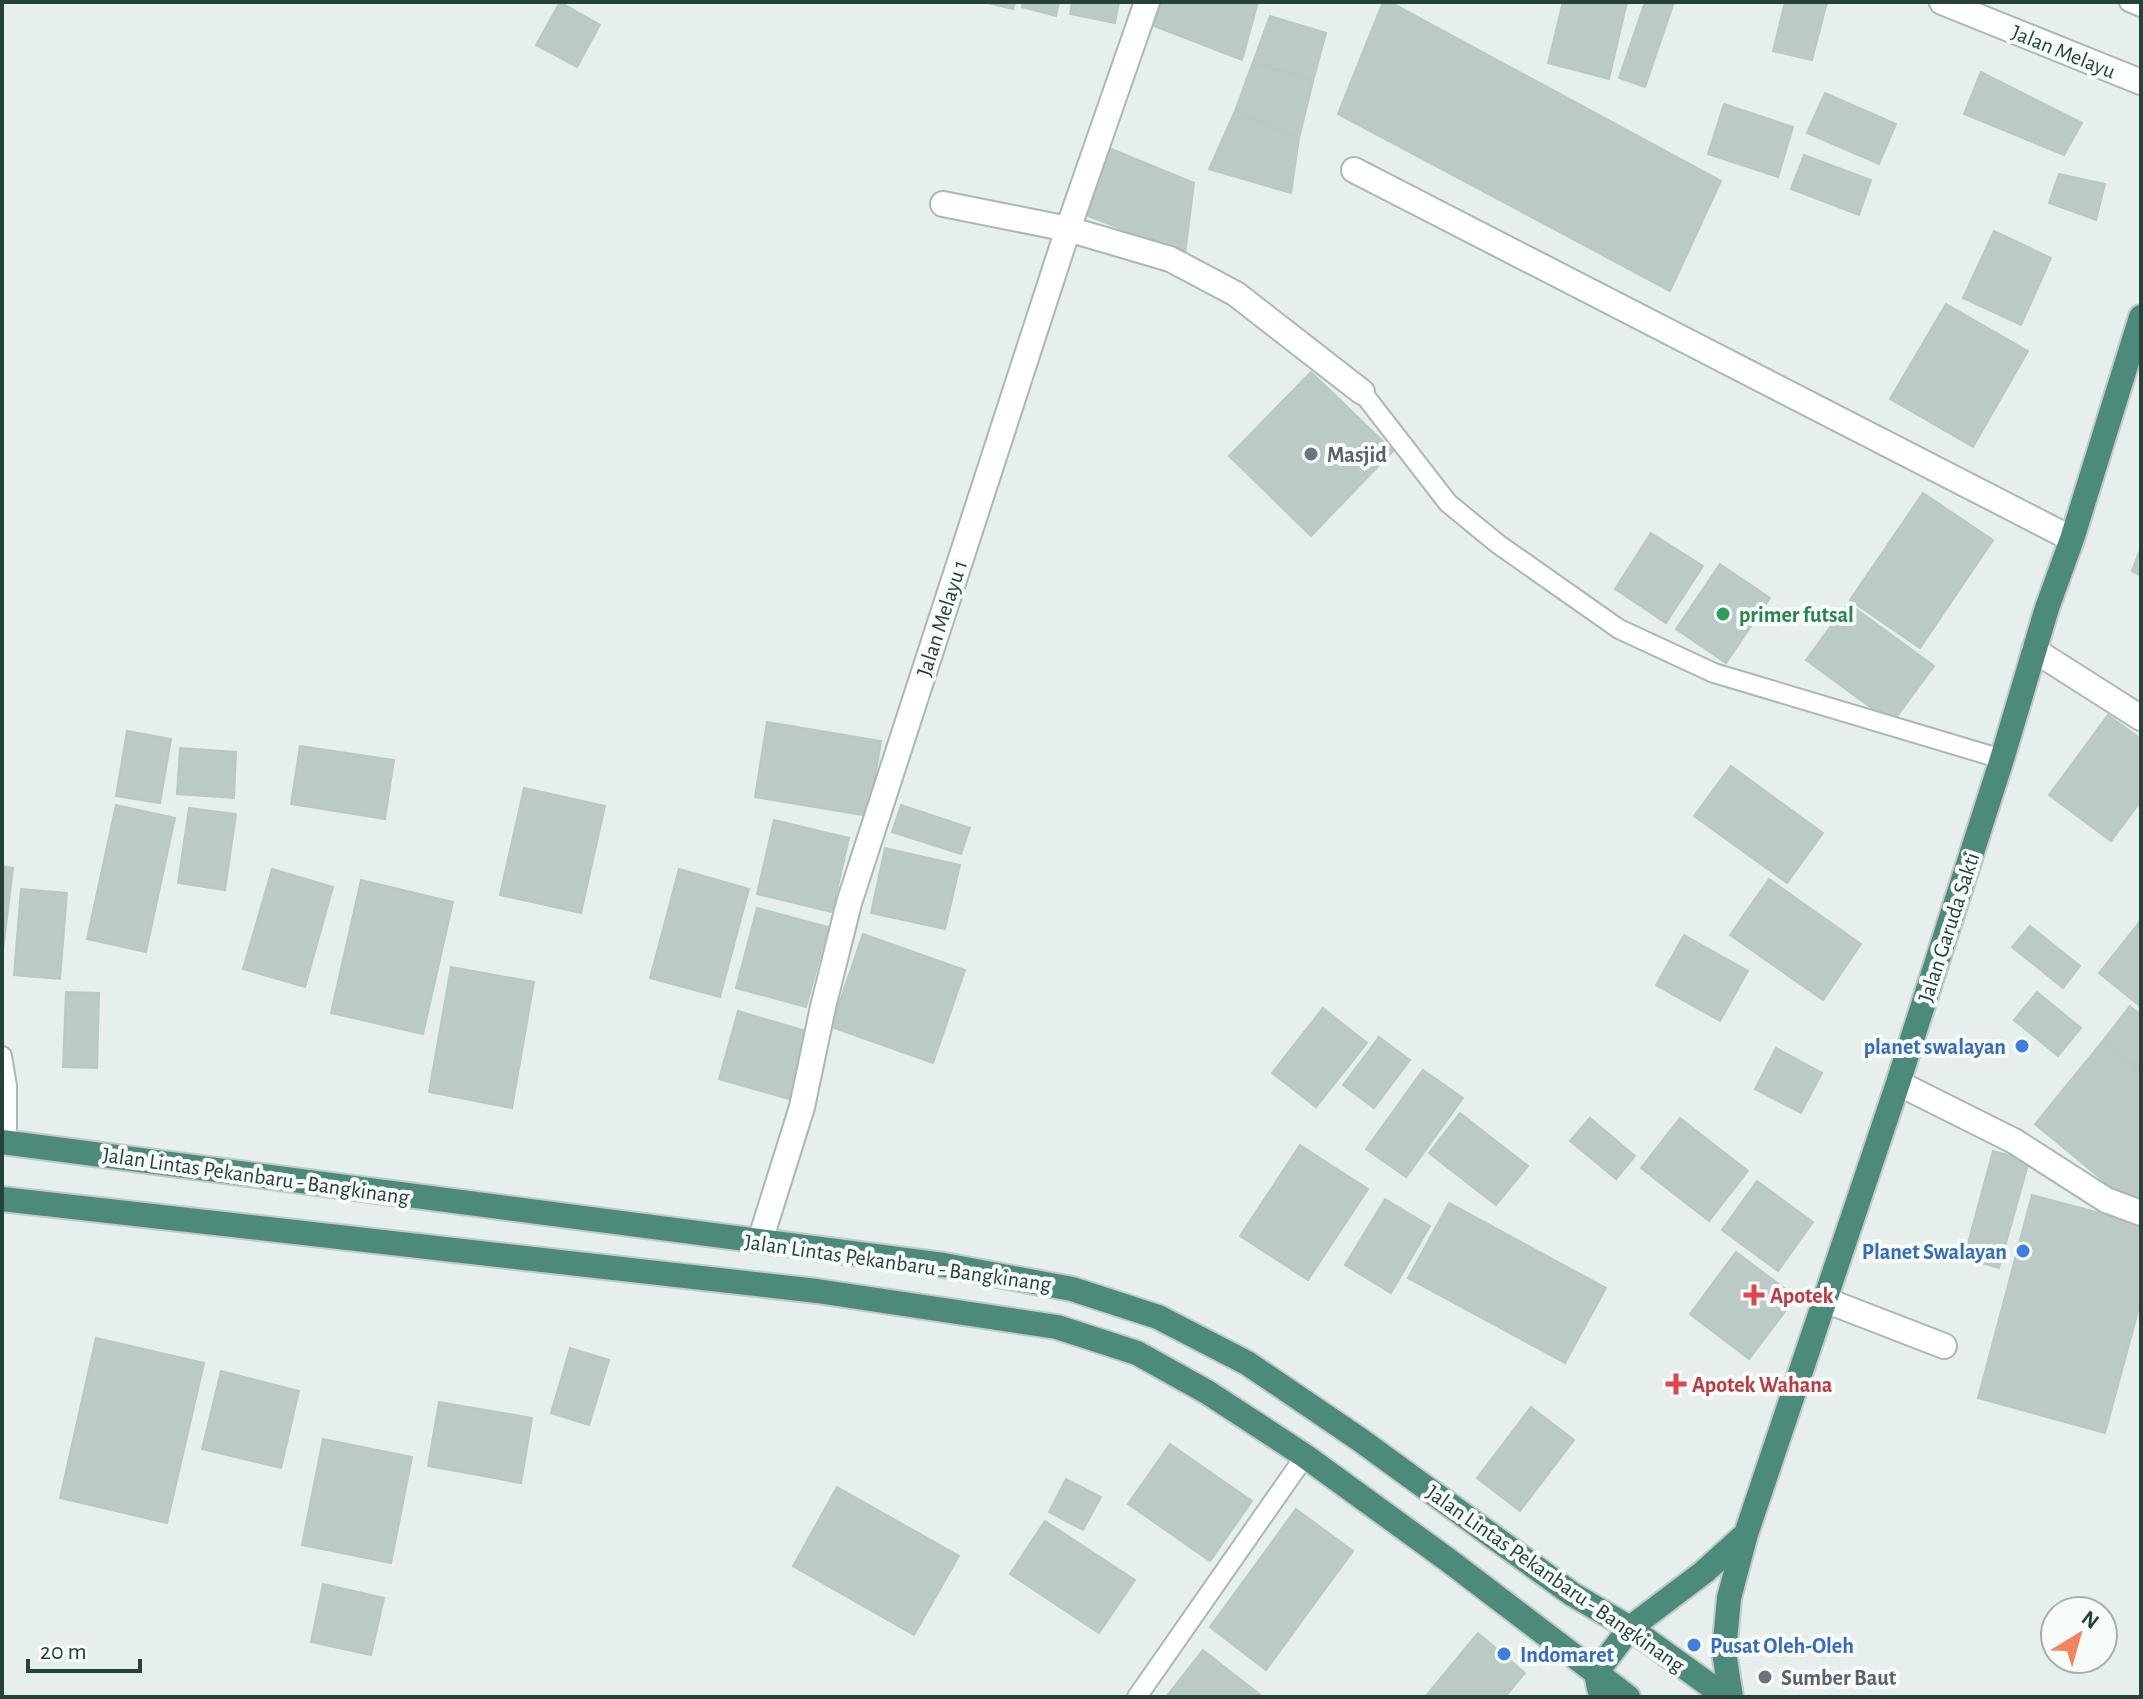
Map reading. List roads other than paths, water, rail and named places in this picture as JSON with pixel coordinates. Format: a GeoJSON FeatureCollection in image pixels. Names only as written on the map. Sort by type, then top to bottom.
{"type":"FeatureCollection","features":[{"type":"Feature","properties":{"kind":"highway","name":"Jalan Garuda Sakti"},"geometry":{"type":"LineString","coordinates":[[1729,1697],[1724,1652],[1729,1598],[1746,1534],[1898,1083],[2141,317]]}},
{"type":"Feature","properties":{"kind":"highway","name":"Jalan Lintas Pekanbaru - Bangkinang"},"geometry":{"type":"LineString","coordinates":[[5,1142],[944,1265],[1072,1289],[1158,1317],[1247,1363],[1359,1439],[1572,1594],[1630,1628],[1729,1697]]}},
{"type":"Feature","properties":{"kind":"highway","name":"Jalan Lintas Pekanbaru - Bangkinang"},"geometry":{"type":"LineString","coordinates":[[2,1199],[817,1291],[1057,1327],[1137,1353],[1207,1392],[1305,1456],[1628,1697]]}},
{"type":"Feature","properties":{"kind":"highway","name":"Jalan Garuda Sakti"},"geometry":{"type":"LineString","coordinates":[[1596,1673],[1630,1628],[1704,1572],[1746,1534]]}},
{"type":"Feature","properties":{"kind":"highway"},"geometry":{"type":"LineString","coordinates":[[1596,1673],[1601,1697]]}},
{"type":"Feature","properties":{"kind":"street","name":"Jalan Melayu 1"},"geometry":{"type":"LineString","coordinates":[[760,1241],[802,1107],[849,903],[1068,229],[1147,2]]}},
{"type":"Feature","properties":{"kind":"street","name":"Jalan Melayu"},"geometry":{"type":"LineString","coordinates":[[1942,2],[2141,82]]}},
{"type":"Feature","properties":{"kind":"street"},"geometry":{"type":"LineString","coordinates":[[1354,170],[2072,539]]}},
{"type":"Feature","properties":{"kind":"street"},"geometry":{"type":"LineString","coordinates":[[943,204],[1068,229],[1170,259],[1236,294],[1362,392]]}},
{"type":"Feature","properties":{"kind":"street"},"geometry":{"type":"LineString","coordinates":[[2034,650],[2141,718]]}},
{"type":"Feature","properties":{"kind":"street"},"geometry":{"type":"LineString","coordinates":[[1898,1083],[2014,1141],[2106,1200],[2141,1213]]}},
{"type":"Feature","properties":{"kind":"street"},"geometry":{"type":"LineString","coordinates":[[1825,1300],[1944,1346]]}},
{"type":"Feature","properties":{"kind":"lane"},"geometry":{"type":"LineString","coordinates":[[2129,2],[2141,7]]}},
{"type":"Feature","properties":{"kind":"lane"},"geometry":{"type":"LineString","coordinates":[[1362,392],[1448,503],[1498,544],[1619,629],[1714,673],[2002,759]]}},
{"type":"Feature","properties":{"kind":"lane"},"geometry":{"type":"LineString","coordinates":[[2,1056],[7,1086],[5,1142]]}},
{"type":"Feature","properties":{"kind":"lane"},"geometry":{"type":"LineString","coordinates":[[1137,1697],[1305,1456]]}},
{"type":"Feature","properties":{"kind":"place","name":"Masjid"},"geometry":{"type":"Point","coordinates":[1311,454]}},
{"type":"Feature","properties":{"kind":"place","name":"primer futsal"},"geometry":{"type":"Point","coordinates":[1723,614]}},
{"type":"Feature","properties":{"kind":"place","name":"planet swalayan"},"geometry":{"type":"Point","coordinates":[2022,1046]}},
{"type":"Feature","properties":{"kind":"place","name":"Planet Swalayan"},"geometry":{"type":"Point","coordinates":[2023,1251]}},
{"type":"Feature","properties":{"kind":"place","name":"Apotek"},"geometry":{"type":"Point","coordinates":[1754,1295]}},
{"type":"Feature","properties":{"kind":"place","name":"Apotek Wahana"},"geometry":{"type":"Point","coordinates":[1676,1384]}},
{"type":"Feature","properties":{"kind":"place","name":"Pusat Oleh-Oleh"},"geometry":{"type":"Point","coordinates":[1694,1645]}},
{"type":"Feature","properties":{"kind":"place","name":"Indomaret"},"geometry":{"type":"Point","coordinates":[1504,1654]}},
{"type":"Feature","properties":{"kind":"place","name":"Sumber Baut"},"geometry":{"type":"Point","coordinates":[1765,1677]}}]}
